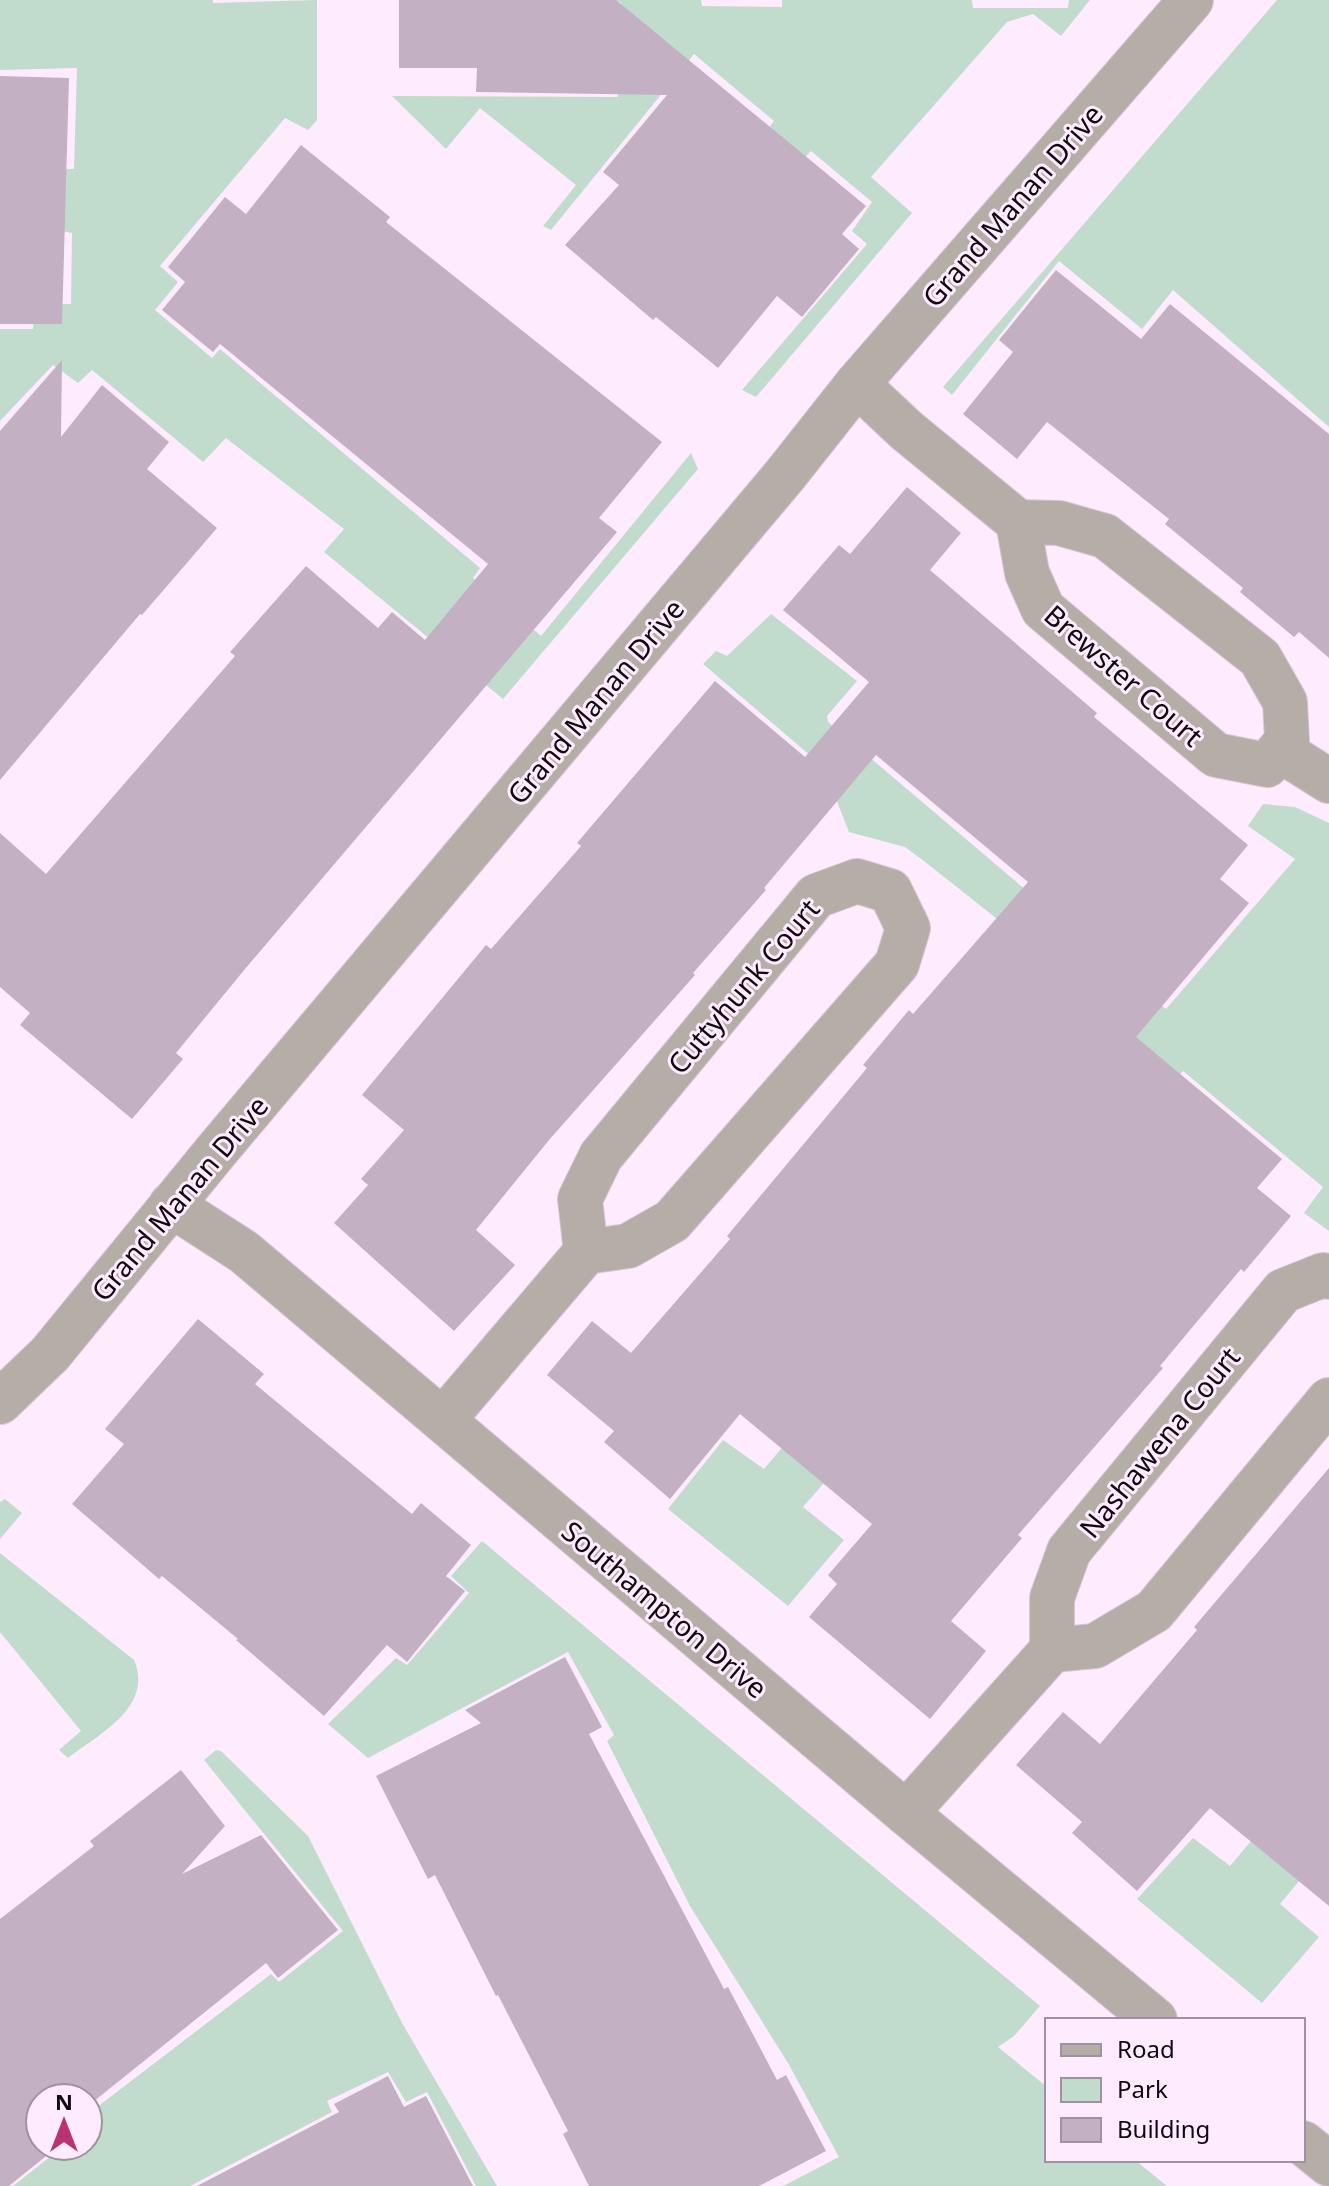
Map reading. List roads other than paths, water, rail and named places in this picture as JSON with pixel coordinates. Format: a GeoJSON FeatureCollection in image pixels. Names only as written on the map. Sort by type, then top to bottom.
{"type":"FeatureCollection","features":[{"type":"Feature","properties":{"kind":"street","name":"Grand Manan Drive"},"geometry":{"type":"LineString","coordinates":[[0,1402],[50,1354],[171,1205],[774,488],[857,384],[1191,0]]}},
{"type":"Feature","properties":{"kind":"street"},"geometry":{"type":"LineString","coordinates":[[857,384],[906,430],[1018,522],[1059,523],[1105,536],[1260,658],[1285,702],[1287,741],[1280,750],[1329,781]]}},
{"type":"Feature","properties":{"kind":"street","name":"Brewster Court"},"geometry":{"type":"LineString","coordinates":[[1018,522],[1027,573],[1043,609],[1216,755],[1267,765],[1280,750]]}},
{"type":"Feature","properties":{"kind":"street","name":"Cuttyhunk Court"},"geometry":{"type":"LineString","coordinates":[[857,881],[890,891],[908,928],[897,964],[672,1221],[628,1246],[586,1252],[580,1199],[601,1156],[816,896],[857,881]]}},
{"type":"Feature","properties":{"kind":"street","name":"Southampton Drive"},"geometry":{"type":"LineString","coordinates":[[171,1205],[244,1252],[1153,2018]]}},
{"type":"Feature","properties":{"kind":"street"},"geometry":{"type":"LineString","coordinates":[[443,1420],[586,1252]]}},
{"type":"Feature","properties":{"kind":"street","name":"Nashawena Court"},"geometry":{"type":"LineString","coordinates":[[1052,1650],[1052,1598],[1069,1551],[1283,1291],[1323,1275],[1329,1277]]}},
{"type":"Feature","properties":{"kind":"street"},"geometry":{"type":"LineString","coordinates":[[906,1813],[1052,1650],[1095,1646],[1154,1611],[1329,1400]]}},
{"type":"Feature","properties":{"kind":"street"},"geometry":{"type":"LineString","coordinates":[[1305,2145],[1329,2164]]}}]}
